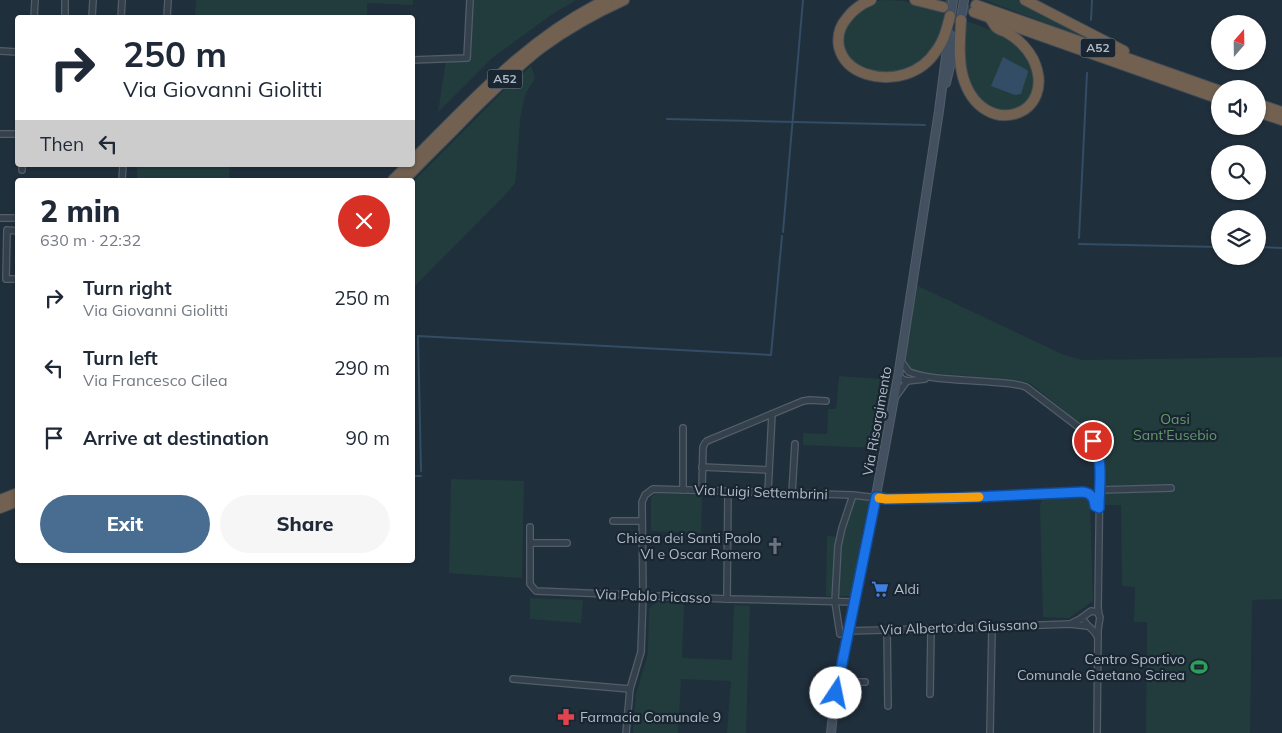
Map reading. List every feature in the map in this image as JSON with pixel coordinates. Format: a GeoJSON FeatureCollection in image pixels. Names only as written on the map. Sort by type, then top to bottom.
{"type":"FeatureCollection","features":[{"type":"Feature","properties":{"kind":"highway","name":"A52"},"geometry":{"type":"LineString","coordinates":[[415,158],[490,83],[526,51],[569,20],[606,0]]}},
{"type":"Feature","properties":{"kind":"highway","name":"A52"},"geometry":{"type":"LineString","coordinates":[[406,178],[495,89],[529,58],[572,27],[624,0]]}},
{"type":"Feature","properties":{"kind":"highway"},"geometry":{"type":"LineString","coordinates":[[871,0],[855,9],[844,22],[838,35],[838,42],[847,62],[860,72],[874,77],[899,76],[908,74],[921,67],[940,46],[950,16]]}},
{"type":"Feature","properties":{"kind":"highway"},"geometry":{"type":"LineString","coordinates":[[915,0],[945,2]]}},
{"type":"Feature","properties":{"kind":"highway","name":"A52"},"geometry":{"type":"LineString","coordinates":[[1025,0],[1127,52],[1211,84]]}},
{"type":"Feature","properties":{"kind":"highway","name":"A52"},"geometry":{"type":"LineString","coordinates":[[1211,88],[975,8],[990,18],[1211,95]]}},
{"type":"Feature","properties":{"kind":"highway","name":"A52"},"geometry":{"type":"LineString","coordinates":[[961,20],[960,60],[966,86],[974,99],[984,109],[1003,116],[1025,109],[1034,98],[1039,84],[1037,71],[1025,47],[1012,35],[996,28],[990,18]]}},
{"type":"Feature","properties":{"kind":"highway"},"geometry":{"type":"LineString","coordinates":[[1266,107],[1282,112]]}},
{"type":"Feature","properties":{"kind":"highway"},"geometry":{"type":"LineString","coordinates":[[1266,115],[1282,120]]}},
{"type":"Feature","properties":{"kind":"highway"},"geometry":{"type":"LineString","coordinates":[[395,178],[406,167]]}},
{"type":"Feature","properties":{"kind":"highway"},"geometry":{"type":"LineString","coordinates":[[0,500],[15,494]]}},
{"type":"Feature","properties":{"kind":"highway"},"geometry":{"type":"LineString","coordinates":[[0,508],[15,502]]}},
{"type":"Feature","properties":{"kind":"street"},"geometry":{"type":"LineString","coordinates":[[34,15],[35,0]]}},
{"type":"Feature","properties":{"kind":"street"},"geometry":{"type":"LineString","coordinates":[[65,0],[65,15]]}},
{"type":"Feature","properties":{"kind":"street"},"geometry":{"type":"LineString","coordinates":[[92,0],[92,15]]}},
{"type":"Feature","properties":{"kind":"street"},"geometry":{"type":"LineString","coordinates":[[121,15],[122,0]]}},
{"type":"Feature","properties":{"kind":"street"},"geometry":{"type":"LineString","coordinates":[[167,15],[168,0]]}},
{"type":"Feature","properties":{"kind":"street"},"geometry":{"type":"LineString","coordinates":[[415,60],[467,58],[470,0]]}},
{"type":"Feature","properties":{"kind":"street","name":"Via Risorgimento"},"geometry":{"type":"LineString","coordinates":[[939,111],[964,0]]}},
{"type":"Feature","properties":{"kind":"street","name":"Via Risorgimento"},"geometry":{"type":"LineString","coordinates":[[831,733],[838,682],[876,497],[898,376],[939,111],[950,16],[945,2]]}},
{"type":"Feature","properties":{"kind":"street"},"geometry":{"type":"LineString","coordinates":[[0,51],[15,52]]}},
{"type":"Feature","properties":{"kind":"street"},"geometry":{"type":"LineString","coordinates":[[0,134],[15,134]]}},
{"type":"Feature","properties":{"kind":"street"},"geometry":{"type":"LineString","coordinates":[[0,218],[15,218]]}},
{"type":"Feature","properties":{"kind":"street"},"geometry":{"type":"LineString","coordinates":[[15,231],[8,230],[6,279],[15,279]]}},
{"type":"Feature","properties":{"kind":"street"},"geometry":{"type":"LineString","coordinates":[[900,360],[908,372]]}},
{"type":"Feature","properties":{"kind":"street"},"geometry":{"type":"LineString","coordinates":[[898,376],[908,372],[930,378]]}},
{"type":"Feature","properties":{"kind":"street"},"geometry":{"type":"LineString","coordinates":[[898,376],[906,381],[930,378],[1016,384],[1031,390],[1085,432],[1093,441],[1099,454],[1100,462],[1098,608],[1101,620],[1099,624],[1097,733]]}},
{"type":"Feature","properties":{"kind":"street"},"geometry":{"type":"LineString","coordinates":[[893,404],[906,381]]}},
{"type":"Feature","properties":{"kind":"street"},"geometry":{"type":"LineString","coordinates":[[702,490],[703,447],[705,443],[806,400],[826,401]]}},
{"type":"Feature","properties":{"kind":"street"},"geometry":{"type":"LineString","coordinates":[[768,492],[772,414]]}},
{"type":"Feature","properties":{"kind":"street"},"geometry":{"type":"LineString","coordinates":[[683,428],[683,490]]}},
{"type":"Feature","properties":{"kind":"street"},"geometry":{"type":"LineString","coordinates":[[792,493],[795,444]]}},
{"type":"Feature","properties":{"kind":"street"},"geometry":{"type":"LineString","coordinates":[[702,467],[769,470]]}},
{"type":"Feature","properties":{"kind":"street"},"geometry":{"type":"LineString","coordinates":[[1099,490],[1171,488]]}},
{"type":"Feature","properties":{"kind":"street","name":"Via Luigi Settembrini"},"geometry":{"type":"LineString","coordinates":[[642,521],[642,502],[645,495],[653,489],[853,495],[886,499],[1083,492],[1092,496],[1095,506],[1099,508]]}},
{"type":"Feature","properties":{"kind":"street"},"geometry":{"type":"LineString","coordinates":[[727,599],[728,491]]}},
{"type":"Feature","properties":{"kind":"street"},"geometry":{"type":"LineString","coordinates":[[840,634],[835,602],[838,546],[853,495]]}},
{"type":"Feature","properties":{"kind":"street"},"geometry":{"type":"LineString","coordinates":[[613,521],[642,521],[643,596],[641,652],[630,689],[626,733]]}},
{"type":"Feature","properties":{"kind":"street","name":"Via Pablo Picasso"},"geometry":{"type":"LineString","coordinates":[[530,527],[530,584],[536,591],[854,602]]}},
{"type":"Feature","properties":{"kind":"street"},"geometry":{"type":"LineString","coordinates":[[531,543],[567,543]]}},
{"type":"Feature","properties":{"kind":"street"},"geometry":{"type":"LineString","coordinates":[[1099,598],[1096,605],[1085,615],[1084,620],[1088,627],[1096,633],[1099,640]]}},
{"type":"Feature","properties":{"kind":"street"},"geometry":{"type":"LineString","coordinates":[[1091,611],[1097,612],[1099,615]]}},
{"type":"Feature","properties":{"kind":"street","name":"Via Alberto da Giussano"},"geometry":{"type":"LineString","coordinates":[[1070,624],[1085,615]]}},
{"type":"Feature","properties":{"kind":"street","name":"Via Alberto da Giussano"},"geometry":{"type":"LineString","coordinates":[[848,631],[1070,624],[1080,624],[1088,627]]}},
{"type":"Feature","properties":{"kind":"street"},"geometry":{"type":"LineString","coordinates":[[1088,627],[1095,627],[1099,624]]}},
{"type":"Feature","properties":{"kind":"street"},"geometry":{"type":"LineString","coordinates":[[990,733],[992,627]]}},
{"type":"Feature","properties":{"kind":"street"},"geometry":{"type":"LineString","coordinates":[[930,694],[931,629]]}},
{"type":"Feature","properties":{"kind":"street"},"geometry":{"type":"LineString","coordinates":[[887,630],[888,706]]}},
{"type":"Feature","properties":{"kind":"street"},"geometry":{"type":"LineString","coordinates":[[513,680],[630,689]]}},
{"type":"Feature","properties":{"kind":"street"},"geometry":{"type":"LineString","coordinates":[[838,682],[865,682]]}},
{"type":"Feature","properties":{"kind":"green space"},"geometry":{"type":"Polygon","coordinates":[[[196,0],[413,0],[413,5],[367,3],[367,15],[195,15],[196,0]]]}},
{"type":"Feature","properties":{"kind":"green space"},"geometry":{"type":"Polygon","coordinates":[[[473,0],[576,0],[551,15],[491,59],[438,112],[446,60],[470,60],[473,0]]]}},
{"type":"Feature","properties":{"kind":"green space"},"geometry":{"type":"Polygon","coordinates":[[[882,0],[904,1],[946,14],[938,42],[916,67],[879,75],[850,62],[841,41],[846,23],[870,3],[882,0]]]}},
{"type":"Feature","properties":{"kind":"green space"},"geometry":{"type":"Polygon","coordinates":[[[985,0],[1017,0],[1099,43],[985,0]]]}},
{"type":"Feature","properties":{"kind":"green space"},"geometry":{"type":"Polygon","coordinates":[[[964,20],[1009,37],[1027,54],[1036,87],[1027,105],[1005,114],[979,101],[964,70],[964,20]]]}},
{"type":"Feature","properties":{"kind":"green space"},"geometry":{"type":"Polygon","coordinates":[[[531,66],[535,78],[525,95],[520,119],[515,183],[415,286],[415,180],[503,91],[531,66]]]}},
{"type":"Feature","properties":{"kind":"green space"},"geometry":{"type":"Polygon","coordinates":[[[137,167],[230,167],[229,178],[137,178],[137,167]]]}},
{"type":"Feature","properties":{"kind":"green space","name":"Oasi Sant'Eusebio"},"geometry":{"type":"Polygon","coordinates":[[[916,285],[1064,355],[1082,360],[1282,357],[1282,599],[1252,600],[1250,733],[1146,733],[1147,622],[1134,622],[1135,587],[1122,586],[1121,505],[1103,505],[1102,459],[1093,434],[1030,383],[1017,380],[918,372],[908,367],[904,356],[916,285]]]}},
{"type":"Feature","properties":{"kind":"green space"},"geometry":{"type":"Polygon","coordinates":[[[839,376],[894,380],[879,448],[803,445],[803,433],[827,434],[828,409],[836,409],[839,376]]]}},
{"type":"Feature","properties":{"kind":"green space"},"geometry":{"type":"Polygon","coordinates":[[[451,479],[524,481],[522,578],[449,573],[451,479]]]}},
{"type":"Feature","properties":{"kind":"green space"},"geometry":{"type":"Polygon","coordinates":[[[656,493],[702,495],[701,533],[651,531],[651,497],[656,493]]]}},
{"type":"Feature","properties":{"kind":"green space"},"geometry":{"type":"Polygon","coordinates":[[[1085,497],[1090,500],[1093,601],[1069,618],[1043,617],[1040,506],[1042,499],[1085,497]]]}},
{"type":"Feature","properties":{"kind":"green space"},"geometry":{"type":"Polygon","coordinates":[[[854,498],[867,499],[870,503],[865,528],[863,529],[852,596],[826,596],[827,536],[841,537],[854,498]]]}},
{"type":"Feature","properties":{"kind":"green space"},"geometry":{"type":"Polygon","coordinates":[[[530,598],[583,600],[581,623],[530,619],[530,598]]]}},
{"type":"Feature","properties":{"kind":"green space"},"geometry":{"type":"Polygon","coordinates":[[[658,602],[684,604],[682,658],[732,660],[734,605],[750,606],[746,733],[727,733],[731,681],[681,679],[678,733],[633,733],[636,694],[648,654],[649,609],[658,602]]]}},
{"type":"Feature","properties":{"kind":"water"},"geometry":{"type":"Polygon","coordinates":[[[1003,57],[1028,72],[1021,94],[1015,95],[991,86],[1003,57]]]}},
{"type":"Feature","properties":{"kind":"waterway"},"geometry":{"type":"LineString","coordinates":[[783,232],[803,0]]}},
{"type":"Feature","properties":{"kind":"waterway"},"geometry":{"type":"LineString","coordinates":[[1091,20],[1092,0]]}},
{"type":"Feature","properties":{"kind":"waterway"},"geometry":{"type":"LineString","coordinates":[[1079,238],[1087,73]]}},
{"type":"Feature","properties":{"kind":"waterway"},"geometry":{"type":"LineString","coordinates":[[667,119],[925,125]]}},
{"type":"Feature","properties":{"kind":"waterway"},"geometry":{"type":"LineString","coordinates":[[421,471],[418,336],[771,355],[782,236]]}},
{"type":"Feature","properties":{"kind":"waterway"},"geometry":{"type":"LineString","coordinates":[[1079,244],[1211,247]]}},
{"type":"Feature","properties":{"kind":"waterway"},"geometry":{"type":"LineString","coordinates":[[1266,247],[1282,248]]}},
{"type":"Feature","properties":{"kind":"waterway"},"geometry":{"type":"LineString","coordinates":[[415,476],[421,476]]}},
{"type":"Feature","properties":{"kind":"tunnel"},"geometry":{"type":"LineString","coordinates":[[945,2],[974,12]]}},
{"type":"Feature","properties":{"kind":"slow traffic"},"geometry":{"type":"LineString","coordinates":[[879,498],[979,497]]}},
{"type":"Feature","properties":{"kind":"place","name":"Chiesa dei Santi Paolo VI e Oscar Romero"},"geometry":{"type":"Point","coordinates":[775,546]}},
{"type":"Feature","properties":{"kind":"place","name":"Aldi"},"geometry":{"type":"Point","coordinates":[880,589]}},
{"type":"Feature","properties":{"kind":"place","name":"Centro Sportivo Comunale Gaetano Scirea"},"geometry":{"type":"Point","coordinates":[1199,667]}},
{"type":"Feature","properties":{"kind":"place","name":"Farmacia Comunale 9"},"geometry":{"type":"Point","coordinates":[566,717]}},
{"type":"Feature","properties":{"kind":"route"},"geometry":{"type":"LineString","coordinates":[[836,693],[876,497],[886,499],[954,498],[1083,492],[1090,494],[1094,499],[1095,506],[1099,508],[1100,462],[1099,454],[1093,441]]}}]}
